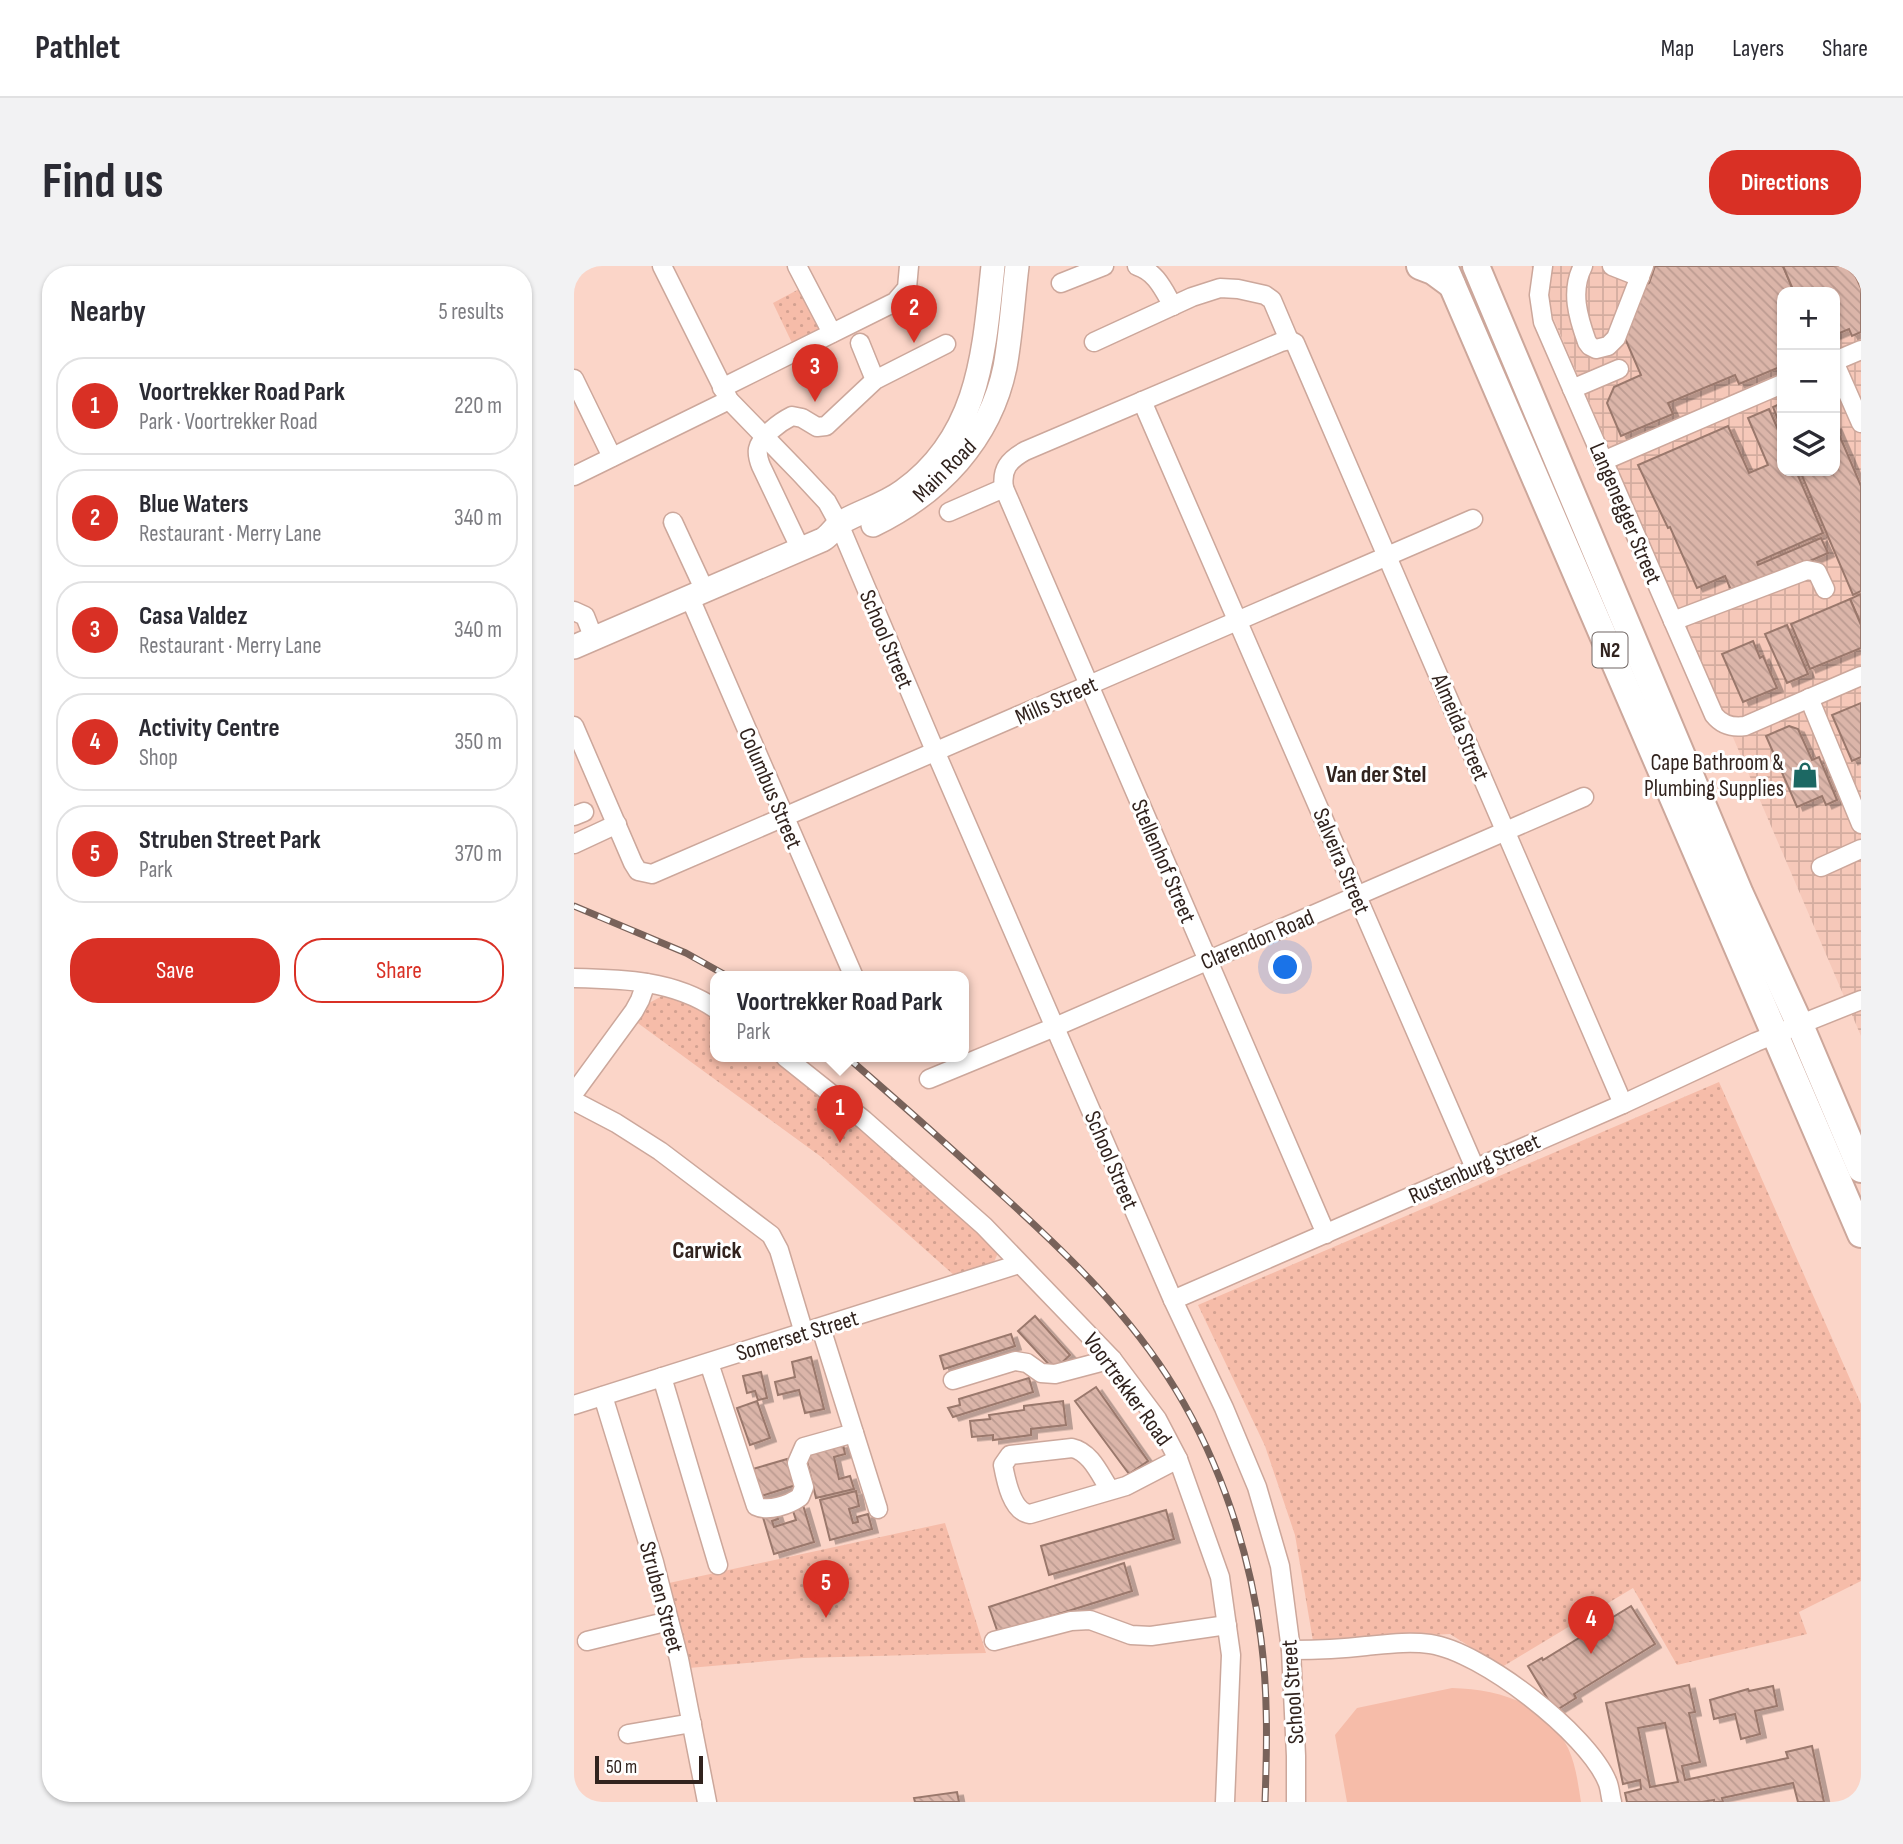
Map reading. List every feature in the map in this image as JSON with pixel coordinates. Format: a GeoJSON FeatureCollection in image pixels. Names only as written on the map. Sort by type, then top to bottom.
{"type":"FeatureCollection","features":[{"type":"Feature","properties":{"kind":"highway"},"geometry":{"type":"LineString","coordinates":[[1420,266],[1448,275]]}},
{"type":"Feature","properties":{"kind":"highway","name":"N2"},"geometry":{"type":"LineString","coordinates":[[1479,269],[1741,894],[1861,1169]]}},
{"type":"Feature","properties":{"kind":"highway","name":"N2"},"geometry":{"type":"LineString","coordinates":[[1448,275],[1861,1234]]}},
{"type":"Feature","properties":{"kind":"main road","name":"Main Road"},"geometry":{"type":"LineString","coordinates":[[837,533],[903,492],[935,462],[954,435],[977,383],[993,266]]}},
{"type":"Feature","properties":{"kind":"main road","name":"Main Road"},"geometry":{"type":"LineString","coordinates":[[584,643],[837,533],[901,511],[925,494],[953,467],[982,430],[999,390],[1005,366],[1017,266]]}},
{"type":"Feature","properties":{"kind":"street","name":"School Street"},"geometry":{"type":"LineString","coordinates":[[662,266],[725,394],[827,502],[837,533],[936,753],[1173,1300],[1243,1451],[1269,1523],[1280,1566],[1291,1650],[1297,1756],[1296,1802]]}},
{"type":"Feature","properties":{"kind":"street"},"geometry":{"type":"LineString","coordinates":[[797,266],[832,332]]}},
{"type":"Feature","properties":{"kind":"street"},"geometry":{"type":"LineString","coordinates":[[574,476],[832,332],[900,298],[906,288],[909,266]]}},
{"type":"Feature","properties":{"kind":"street"},"geometry":{"type":"LineString","coordinates":[[1062,283],[1104,266]]}},
{"type":"Feature","properties":{"kind":"street"},"geometry":{"type":"LineString","coordinates":[[1094,342],[1173,306],[1158,280],[1150,272],[1137,266]]}},
{"type":"Feature","properties":{"kind":"street","name":"Langenegger Street"},"geometry":{"type":"LineString","coordinates":[[1543,266],[1539,295],[1543,322],[1714,715],[1724,724],[1738,727],[1809,698]]}},
{"type":"Feature","properties":{"kind":"street"},"geometry":{"type":"LineString","coordinates":[[1583,266],[1577,281],[1576,301],[1587,342],[1596,349],[1608,346],[1616,338],[1642,271],[1612,266]]}},
{"type":"Feature","properties":{"kind":"street","name":"Almeida Street"},"geometry":{"type":"LineString","coordinates":[[1173,306],[1220,288],[1265,295],[1272,300],[1387,556],[1623,1104]]}},
{"type":"Feature","properties":{"kind":"street","name":"Main Road"},"geometry":{"type":"LineString","coordinates":[[1003,488],[1005,467],[1013,458],[1280,342],[1294,345]]}},
{"type":"Feature","properties":{"kind":"street"},"geometry":{"type":"LineString","coordinates":[[860,343],[876,380]]}},
{"type":"Feature","properties":{"kind":"street"},"geometry":{"type":"LineString","coordinates":[[801,550],[761,466],[758,446],[792,416],[802,418],[817,427],[826,426],[876,380],[946,344]]}},
{"type":"Feature","properties":{"kind":"street"},"geometry":{"type":"LineString","coordinates":[[1840,360],[1861,349]]}},
{"type":"Feature","properties":{"kind":"street"},"geometry":{"type":"LineString","coordinates":[[1572,389],[1619,369]]}},
{"type":"Feature","properties":{"kind":"street"},"geometry":{"type":"LineString","coordinates":[[1840,375],[1861,423]]}},
{"type":"Feature","properties":{"kind":"street"},"geometry":{"type":"LineString","coordinates":[[574,379],[612,457]]}},
{"type":"Feature","properties":{"kind":"street"},"geometry":{"type":"LineString","coordinates":[[1603,461],[1777,386]]}},
{"type":"Feature","properties":{"kind":"street","name":"Salveira Street"},"geometry":{"type":"LineString","coordinates":[[1142,401],[1475,1168]]}},
{"type":"Feature","properties":{"kind":"street"},"geometry":{"type":"LineString","coordinates":[[948,512],[1003,488]]}},
{"type":"Feature","properties":{"kind":"street","name":"Stellenhof Street"},"geometry":{"type":"LineString","coordinates":[[1003,488],[1326,1234]]}},
{"type":"Feature","properties":{"kind":"street","name":"Mills Street"},"geometry":{"type":"LineString","coordinates":[[617,824],[638,871],[652,874],[664,870],[1473,519]]}},
{"type":"Feature","properties":{"kind":"street","name":"Columbus Street"},"geometry":{"type":"LineString","coordinates":[[673,522],[697,594],[785,818],[852,971]]}},
{"type":"Feature","properties":{"kind":"street"},"geometry":{"type":"LineString","coordinates":[[1672,621],[1807,570],[1817,572],[1825,589]]}},
{"type":"Feature","properties":{"kind":"street"},"geometry":{"type":"LineString","coordinates":[[574,611],[585,617],[584,643]]}},
{"type":"Feature","properties":{"kind":"street"},"geometry":{"type":"LineString","coordinates":[[1861,676],[1809,698],[1861,824]]}},
{"type":"Feature","properties":{"kind":"street"},"geometry":{"type":"LineString","coordinates":[[574,726],[617,824],[574,844]]}},
{"type":"Feature","properties":{"kind":"street","name":"Clarendon Road"},"geometry":{"type":"LineString","coordinates":[[929,1079],[1584,797]]}},
{"type":"Feature","properties":{"kind":"street"},"geometry":{"type":"LineString","coordinates":[[1821,867],[1861,849]]}},
{"type":"Feature","properties":{"kind":"street"},"geometry":{"type":"LineString","coordinates":[[574,978],[646,983],[681,990],[710,1006]]}},
{"type":"Feature","properties":{"kind":"street"},"geometry":{"type":"LineString","coordinates":[[574,1093],[634,1011],[646,983]]}},
{"type":"Feature","properties":{"kind":"street","name":"Rustenburg Street"},"geometry":{"type":"LineString","coordinates":[[1173,1300],[1775,1035],[1861,1000]]}},
{"type":"Feature","properties":{"kind":"street","name":"Voortrekker Road"},"geometry":{"type":"LineString","coordinates":[[791,1062],[864,1121],[984,1226],[1112,1359],[1157,1419],[1178,1459],[1220,1577],[1231,1655],[1225,1802]]}},
{"type":"Feature","properties":{"kind":"street"},"geometry":{"type":"LineString","coordinates":[[574,1101],[660,1151],[771,1235],[854,1433],[878,1509]]}},
{"type":"Feature","properties":{"kind":"street","name":"Somerset Street"},"geometry":{"type":"LineString","coordinates":[[574,1405],[1019,1264]]}},
{"type":"Feature","properties":{"kind":"street"},"geometry":{"type":"LineString","coordinates":[[953,1380],[1015,1361],[1027,1363],[1047,1375],[1112,1359]]}},
{"type":"Feature","properties":{"kind":"street"},"geometry":{"type":"LineString","coordinates":[[709,1363],[758,1508],[768,1509],[800,1497],[804,1487],[797,1463],[804,1447],[854,1433]]}},
{"type":"Feature","properties":{"kind":"street"},"geometry":{"type":"LineString","coordinates":[[662,1377],[718,1565]]}},
{"type":"Feature","properties":{"kind":"street","name":"Struben Street"},"geometry":{"type":"LineString","coordinates":[[603,1396],[654,1562],[692,1723],[707,1802]]}},
{"type":"Feature","properties":{"kind":"street"},"geometry":{"type":"LineString","coordinates":[[1110,1490],[1088,1457],[1078,1450],[1010,1455],[1003,1465],[1017,1508],[1030,1514],[1126,1486],[1178,1459]]}},
{"type":"Feature","properties":{"kind":"street"},"geometry":{"type":"LineString","coordinates":[[993,1641],[1071,1621],[1090,1620],[1131,1635],[1169,1634],[1227,1625]]}},
{"type":"Feature","properties":{"kind":"street"},"geometry":{"type":"LineString","coordinates":[[587,1640],[669,1621]]}},
{"type":"Feature","properties":{"kind":"street"},"geometry":{"type":"LineString","coordinates":[[1291,1650],[1328,1650],[1409,1643],[1441,1646],[1460,1653],[1520,1690],[1558,1720],[1590,1755],[1607,1781],[1612,1802]]}},
{"type":"Feature","properties":{"kind":"street"},"geometry":{"type":"LineString","coordinates":[[628,1734],[692,1723]]}},
{"type":"Feature","properties":{"kind":"shaded area"},"geometry":{"type":"Polygon","coordinates":[[[1531,266],[1861,266],[1861,1036],[1531,266]]]}},
{"type":"Feature","properties":{"kind":"shaded area"},"geometry":{"type":"Polygon","coordinates":[[[801,288],[819,325],[818,329],[793,345],[773,303],[801,288]]]}},
{"type":"Feature","properties":{"kind":"shaded area"},"geometry":{"type":"Polygon","coordinates":[[[664,995],[671,995],[710,1013],[710,1062],[780,1062],[864,1130],[994,1245],[998,1253],[994,1262],[955,1276],[820,1156],[635,1021],[649,1003],[664,995]]]}},
{"type":"Feature","properties":{"kind":"shaded area"},"geometry":{"type":"Polygon","coordinates":[[[1719,1082],[1861,1404],[1861,1581],[1799,1612],[1807,1634],[1677,1665],[1633,1588],[1502,1667],[1450,1634],[1313,1641],[1295,1535],[1265,1446],[1198,1305],[1719,1082]]]}},
{"type":"Feature","properties":{"kind":"shaded area"},"geometry":{"type":"Polygon","coordinates":[[[945,1523],[986,1653],[803,1658],[689,1668],[669,1583],[945,1523]]]}},
{"type":"Feature","properties":{"kind":"shaded area"},"geometry":{"type":"Polygon","coordinates":[[[1452,1688],[1486,1691],[1503,1696],[1534,1710],[1547,1720],[1559,1733],[1571,1754],[1581,1802],[1347,1802],[1335,1735],[1357,1708],[1452,1688]]]}},
{"type":"Feature","properties":{"kind":"building"},"geometry":{"type":"Polygon","coordinates":[[[1655,266],[1783,266],[1792,287],[1777,287],[1777,368],[1739,384],[1735,375],[1668,403],[1673,414],[1621,436],[1607,403],[1614,387],[1641,375],[1624,336],[1645,285],[1649,283],[1655,266]]]}},
{"type":"Feature","properties":{"kind":"building"},"geometry":{"type":"Polygon","coordinates":[[[1783,266],[1851,266],[1861,288],[1861,332],[1852,336],[1849,329],[1840,333],[1840,287],[1792,287],[1783,266]]]}},
{"type":"Feature","properties":{"kind":"building"},"geometry":{"type":"Polygon","coordinates":[[[1769,409],[1777,427],[1777,476],[1798,476],[1823,533],[1757,562],[1758,565],[1821,538],[1828,553],[1733,595],[1725,576],[1697,588],[1638,465],[1728,426],[1749,473],[1768,465],[1748,418],[1769,409]]]}},
{"type":"Feature","properties":{"kind":"building"},"geometry":{"type":"Polygon","coordinates":[[[1840,437],[1861,486],[1861,591],[1853,595],[1802,476],[1840,476],[1840,437]]]}},
{"type":"Feature","properties":{"kind":"building"},"geometry":{"type":"Polygon","coordinates":[[[1861,594],[1861,624],[1850,599],[1861,594]]]}},
{"type":"Feature","properties":{"kind":"building"},"geometry":{"type":"Polygon","coordinates":[[[1850,599],[1861,625],[1861,648],[1810,669],[1791,624],[1850,599]]]}},
{"type":"Feature","properties":{"kind":"building"},"geometry":{"type":"Polygon","coordinates":[[[1787,625],[1808,674],[1787,683],[1765,634],[1787,625]]]}},
{"type":"Feature","properties":{"kind":"building"},"geometry":{"type":"Polygon","coordinates":[[[1753,641],[1777,688],[1743,702],[1722,654],[1753,641]]]}},
{"type":"Feature","properties":{"kind":"building"},"geometry":{"type":"Polygon","coordinates":[[[1861,703],[1861,757],[1852,761],[1832,715],[1861,703]]]}},
{"type":"Feature","properties":{"kind":"building","name":"Cape Bathroom & Plumbing Supplies"},"geometry":{"type":"Polygon","coordinates":[[[1789,726],[1798,729],[1812,760],[1819,757],[1837,800],[1826,805],[1822,796],[1797,807],[1766,736],[1789,726]]]}},
{"type":"Feature","properties":{"kind":"building"},"geometry":{"type":"Polygon","coordinates":[[[1035,1316],[1070,1355],[1054,1370],[1018,1331],[1035,1316]]]}},
{"type":"Feature","properties":{"kind":"building"},"geometry":{"type":"Polygon","coordinates":[[[1011,1334],[1015,1346],[944,1369],[940,1356],[1011,1334]]]}},
{"type":"Feature","properties":{"kind":"building"},"geometry":{"type":"Polygon","coordinates":[[[811,1357],[824,1409],[805,1413],[799,1390],[778,1395],[775,1382],[795,1377],[792,1362],[811,1357]]]}},
{"type":"Feature","properties":{"kind":"building"},"geometry":{"type":"Polygon","coordinates":[[[761,1372],[767,1398],[758,1400],[755,1391],[747,1393],[743,1376],[761,1372]]]}},
{"type":"Feature","properties":{"kind":"building"},"geometry":{"type":"Polygon","coordinates":[[[1029,1378],[1033,1392],[953,1417],[948,1408],[960,1405],[959,1399],[1029,1378]]]}},
{"type":"Feature","properties":{"kind":"building"},"geometry":{"type":"Polygon","coordinates":[[[1096,1387],[1148,1461],[1129,1474],[1075,1401],[1096,1387]]]}},
{"type":"Feature","properties":{"kind":"building"},"geometry":{"type":"Polygon","coordinates":[[[757,1401],[770,1438],[750,1445],[737,1408],[757,1401]]]}},
{"type":"Feature","properties":{"kind":"building"},"geometry":{"type":"Polygon","coordinates":[[[1063,1401],[1066,1425],[1031,1429],[1031,1435],[993,1440],[993,1435],[972,1437],[970,1421],[1024,1410],[1024,1406],[1063,1401]]]}},
{"type":"Feature","properties":{"kind":"building"},"geometry":{"type":"Polygon","coordinates":[[[843,1444],[845,1454],[834,1457],[839,1479],[850,1476],[854,1489],[816,1498],[805,1453],[843,1444]]]}},
{"type":"Feature","properties":{"kind":"building"},"geometry":{"type":"Polygon","coordinates":[[[787,1459],[796,1485],[755,1498],[746,1471],[787,1459]]]}},
{"type":"Feature","properties":{"kind":"building"},"geometry":{"type":"Polygon","coordinates":[[[856,1491],[859,1506],[849,1509],[853,1523],[858,1522],[857,1517],[868,1514],[872,1529],[830,1540],[820,1500],[856,1491]]]}},
{"type":"Feature","properties":{"kind":"building"},"geometry":{"type":"Polygon","coordinates":[[[803,1505],[814,1542],[774,1554],[762,1514],[775,1510],[778,1519],[772,1521],[774,1527],[796,1520],[792,1508],[803,1505]]]}},
{"type":"Feature","properties":{"kind":"building"},"geometry":{"type":"Polygon","coordinates":[[[1166,1510],[1174,1539],[1049,1575],[1041,1546],[1166,1510]]]}},
{"type":"Feature","properties":{"kind":"building"},"geometry":{"type":"Polygon","coordinates":[[[1124,1563],[1132,1591],[998,1633],[989,1607],[1124,1563]]]}},
{"type":"Feature","properties":{"kind":"building"},"geometry":{"type":"Polygon","coordinates":[[[1631,1606],[1655,1644],[1574,1694],[1576,1698],[1555,1711],[1528,1666],[1542,1658],[1543,1660],[1631,1606]]]}},
{"type":"Feature","properties":{"kind":"building"},"geometry":{"type":"Polygon","coordinates":[[[1689,1685],[1695,1712],[1689,1713],[1700,1762],[1682,1766],[1685,1780],[1788,1758],[1786,1752],[1812,1746],[1824,1802],[1798,1802],[1793,1783],[1722,1798],[1723,1802],[1627,1802],[1625,1793],[1641,1789],[1640,1780],[1623,1784],[1606,1703],[1689,1685]],[[1665,1723],[1638,1728],[1650,1787],[1678,1782],[1665,1723]]]}},
{"type":"Feature","properties":{"kind":"building"},"geometry":{"type":"Polygon","coordinates":[[[1773,1686],[1777,1706],[1755,1711],[1760,1734],[1741,1739],[1735,1714],[1714,1719],[1710,1700],[1748,1689],[1749,1691],[1773,1686]]]}},
{"type":"Feature","properties":{"kind":"building"},"geometry":{"type":"Polygon","coordinates":[[[957,1792],[959,1802],[915,1802],[914,1798],[957,1792]]]}},
{"type":"Feature","properties":{"kind":"railway"},"geometry":{"type":"LineString","coordinates":[[574,906],[686,953],[718,971]]}},
{"type":"Feature","properties":{"kind":"railway"},"geometry":{"type":"LineString","coordinates":[[853,1062],[1025,1216],[1096,1286],[1158,1362],[1192,1418],[1207,1448],[1231,1510],[1256,1607],[1266,1700],[1265,1802]]}},
{"type":"Feature","properties":{"kind":"place","name":"Blue Waters"},"geometry":{"type":"Point","coordinates":[914,343]}},
{"type":"Feature","properties":{"kind":"place","name":"Casa Valdez"},"geometry":{"type":"Point","coordinates":[815,402]}},
{"type":"Feature","properties":{"kind":"place","name":"Cape Bathroom & Plumbing Supplies"},"geometry":{"type":"Point","coordinates":[1805,775]}},
{"type":"Feature","properties":{"kind":"place","name":"Voortrekker Road Park"},"geometry":{"type":"Point","coordinates":[840,1143]}},
{"type":"Feature","properties":{"kind":"place","name":"Struben Street Park"},"geometry":{"type":"Point","coordinates":[826,1618]}},
{"type":"Feature","properties":{"kind":"place","name":"Activity Centre"},"geometry":{"type":"Point","coordinates":[1591,1654]}},
{"type":"Feature","properties":{"kind":"district","name":"Van der Stel"},"geometry":{"type":"Point","coordinates":[1376,774]}},
{"type":"Feature","properties":{"kind":"district","name":"Carwick"},"geometry":{"type":"Point","coordinates":[707,1250]}}]}
